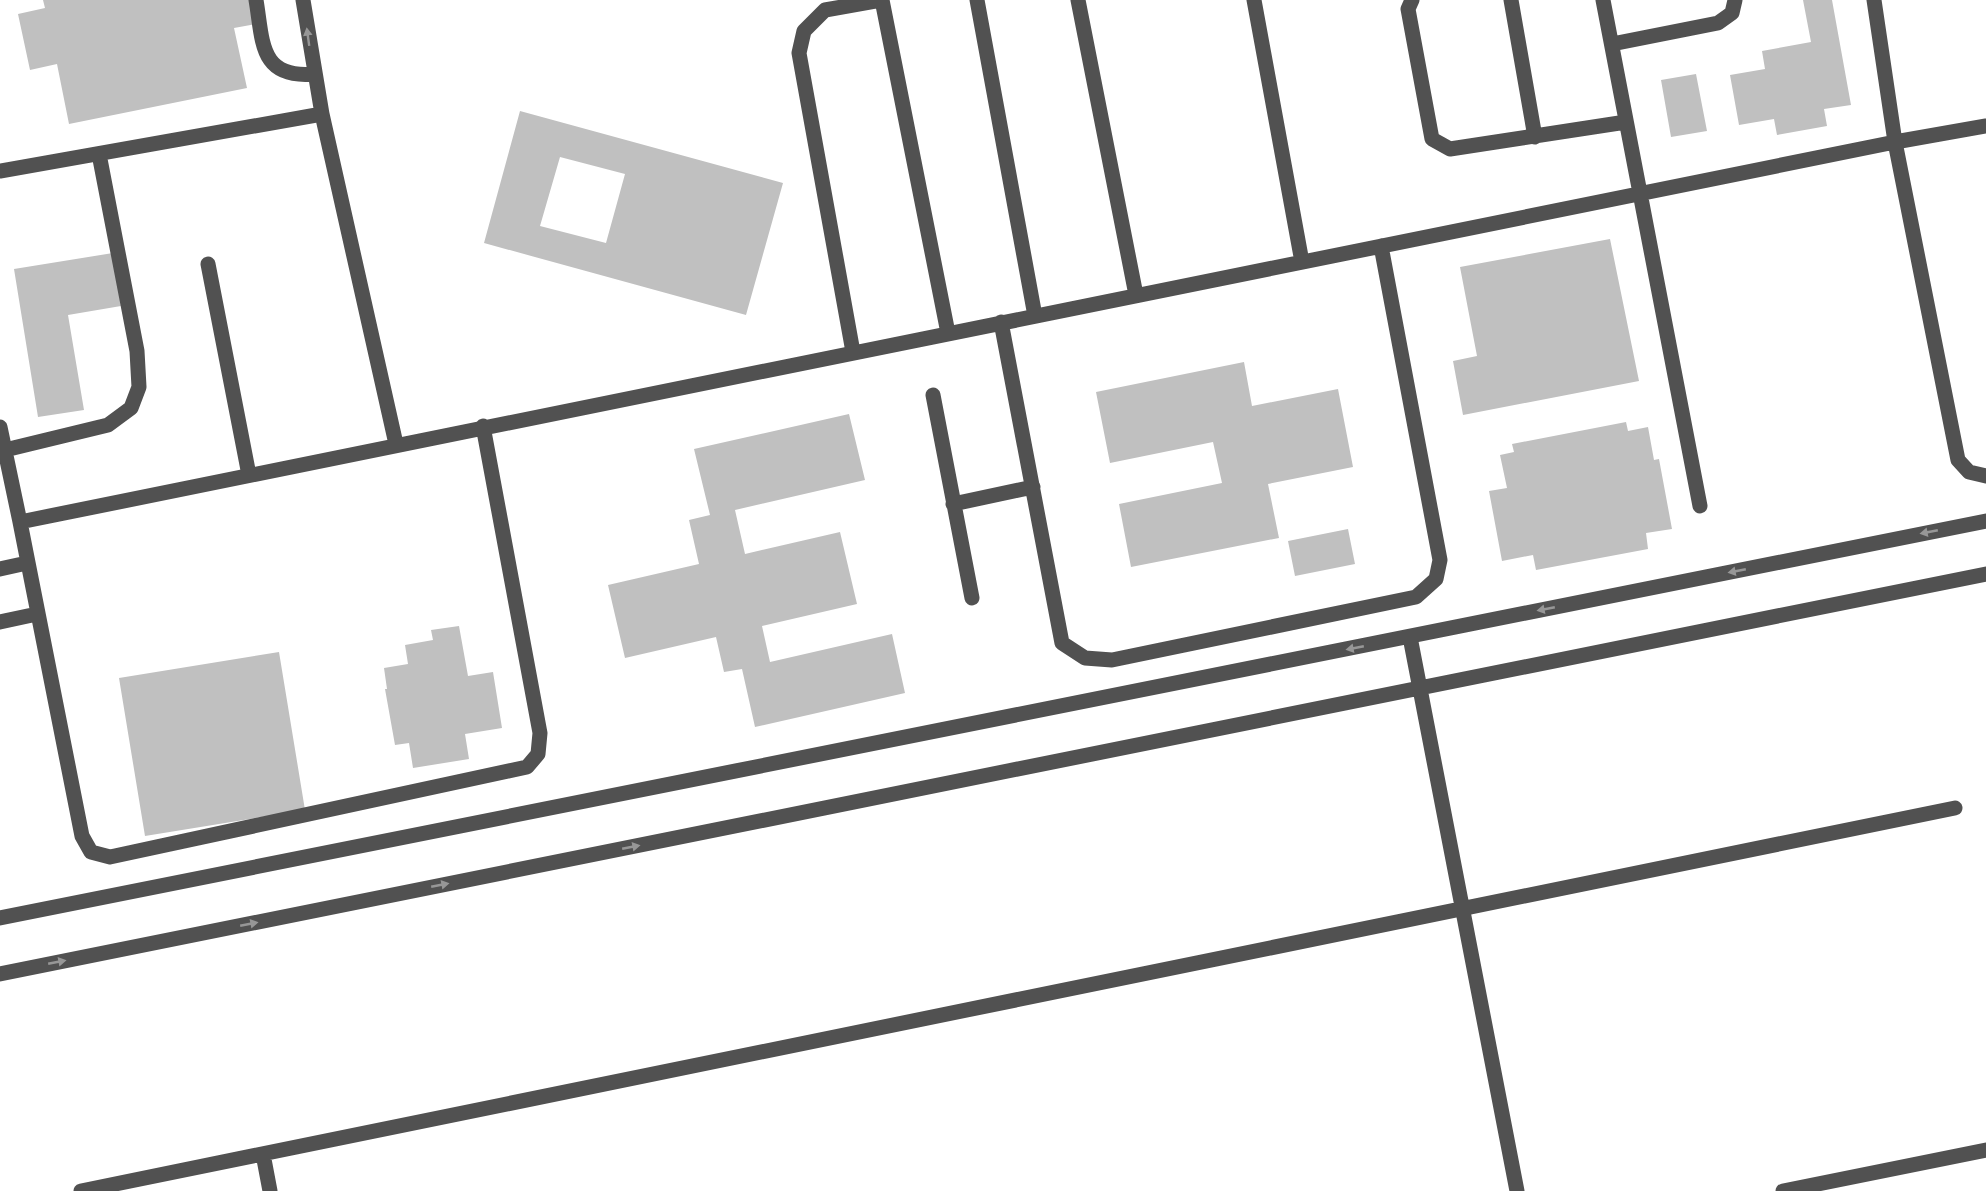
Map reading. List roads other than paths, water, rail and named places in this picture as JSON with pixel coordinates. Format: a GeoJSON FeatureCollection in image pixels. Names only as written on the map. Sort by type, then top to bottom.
{"type":"FeatureCollection","features":[{"type":"Feature","properties":{"kind":"street"},"geometry":{"type":"LineString","coordinates":[[256,0],[264,48],[270,63],[296,76],[314,74]]}},
{"type":"Feature","properties":{"kind":"street"},"geometry":{"type":"LineString","coordinates":[[303,0],[322,114],[396,444]]}},
{"type":"Feature","properties":{"kind":"street"},"geometry":{"type":"LineString","coordinates":[[853,352],[799,53],[804,31],[825,10],[882,0],[948,333]]}},
{"type":"Feature","properties":{"kind":"street"},"geometry":{"type":"LineString","coordinates":[[977,0],[1035,316]]}},
{"type":"Feature","properties":{"kind":"street"},"geometry":{"type":"LineString","coordinates":[[1078,0],[1136,295]]}},
{"type":"Feature","properties":{"kind":"street"},"geometry":{"type":"LineString","coordinates":[[1254,0],[1302,262]]}},
{"type":"Feature","properties":{"kind":"street"},"geometry":{"type":"LineString","coordinates":[[1412,0],[1408,9],[1432,139],[1450,149],[1626,122]]}},
{"type":"Feature","properties":{"kind":"street"},"geometry":{"type":"LineString","coordinates":[[1511,0],[1535,137]]}},
{"type":"Feature","properties":{"kind":"street"},"geometry":{"type":"LineString","coordinates":[[1603,0],[1700,506]]}},
{"type":"Feature","properties":{"kind":"street"},"geometry":{"type":"LineString","coordinates":[[1612,45],[1718,23],[1732,13],[1735,0]]}},
{"type":"Feature","properties":{"kind":"street"},"geometry":{"type":"LineString","coordinates":[[1874,0],[1895,142],[1958,460],[1969,472],[1986,476]]}},
{"type":"Feature","properties":{"kind":"street"},"geometry":{"type":"LineString","coordinates":[[0,171],[322,114]]}},
{"type":"Feature","properties":{"kind":"street"},"geometry":{"type":"LineString","coordinates":[[20,522],[483,426],[1895,142],[1986,126]]}},
{"type":"Feature","properties":{"kind":"street"},"geometry":{"type":"LineString","coordinates":[[5,450],[108,425],[131,408],[139,387],[137,351],[99,154]]}},
{"type":"Feature","properties":{"kind":"street"},"geometry":{"type":"LineString","coordinates":[[1001,322],[1062,643],[1084,658],[1112,660],[1416,597],[1436,579],[1440,560],[1381,246]]}},
{"type":"Feature","properties":{"kind":"street"},"geometry":{"type":"LineString","coordinates":[[208,264],[249,475]]}},
{"type":"Feature","properties":{"kind":"street"},"geometry":{"type":"LineString","coordinates":[[933,395],[972,598]]}},
{"type":"Feature","properties":{"kind":"street"},"geometry":{"type":"LineString","coordinates":[[0,427],[82,836],[91,852],[110,857],[527,767],[538,754],[540,733],[483,426]]}},
{"type":"Feature","properties":{"kind":"street"},"geometry":{"type":"LineString","coordinates":[[954,504],[1033,487]]}},
{"type":"Feature","properties":{"kind":"street"},"geometry":{"type":"LineString","coordinates":[[0,918],[1986,521]]}},
{"type":"Feature","properties":{"kind":"street"},"geometry":{"type":"LineString","coordinates":[[0,569],[27,563]]}},
{"type":"Feature","properties":{"kind":"street"},"geometry":{"type":"LineString","coordinates":[[0,974],[1986,574]]}},
{"type":"Feature","properties":{"kind":"street"},"geometry":{"type":"LineString","coordinates":[[0,622],[37,614]]}},
{"type":"Feature","properties":{"kind":"street"},"geometry":{"type":"LineString","coordinates":[[1410,637],[1517,1191]]}},
{"type":"Feature","properties":{"kind":"street"},"geometry":{"type":"LineString","coordinates":[[81,1191],[1955,808]]}},
{"type":"Feature","properties":{"kind":"street"},"geometry":{"type":"LineString","coordinates":[[1783,1191],[1986,1150]]}},
{"type":"Feature","properties":{"kind":"street"},"geometry":{"type":"LineString","coordinates":[[263,1154],[270,1191]]}}]}
